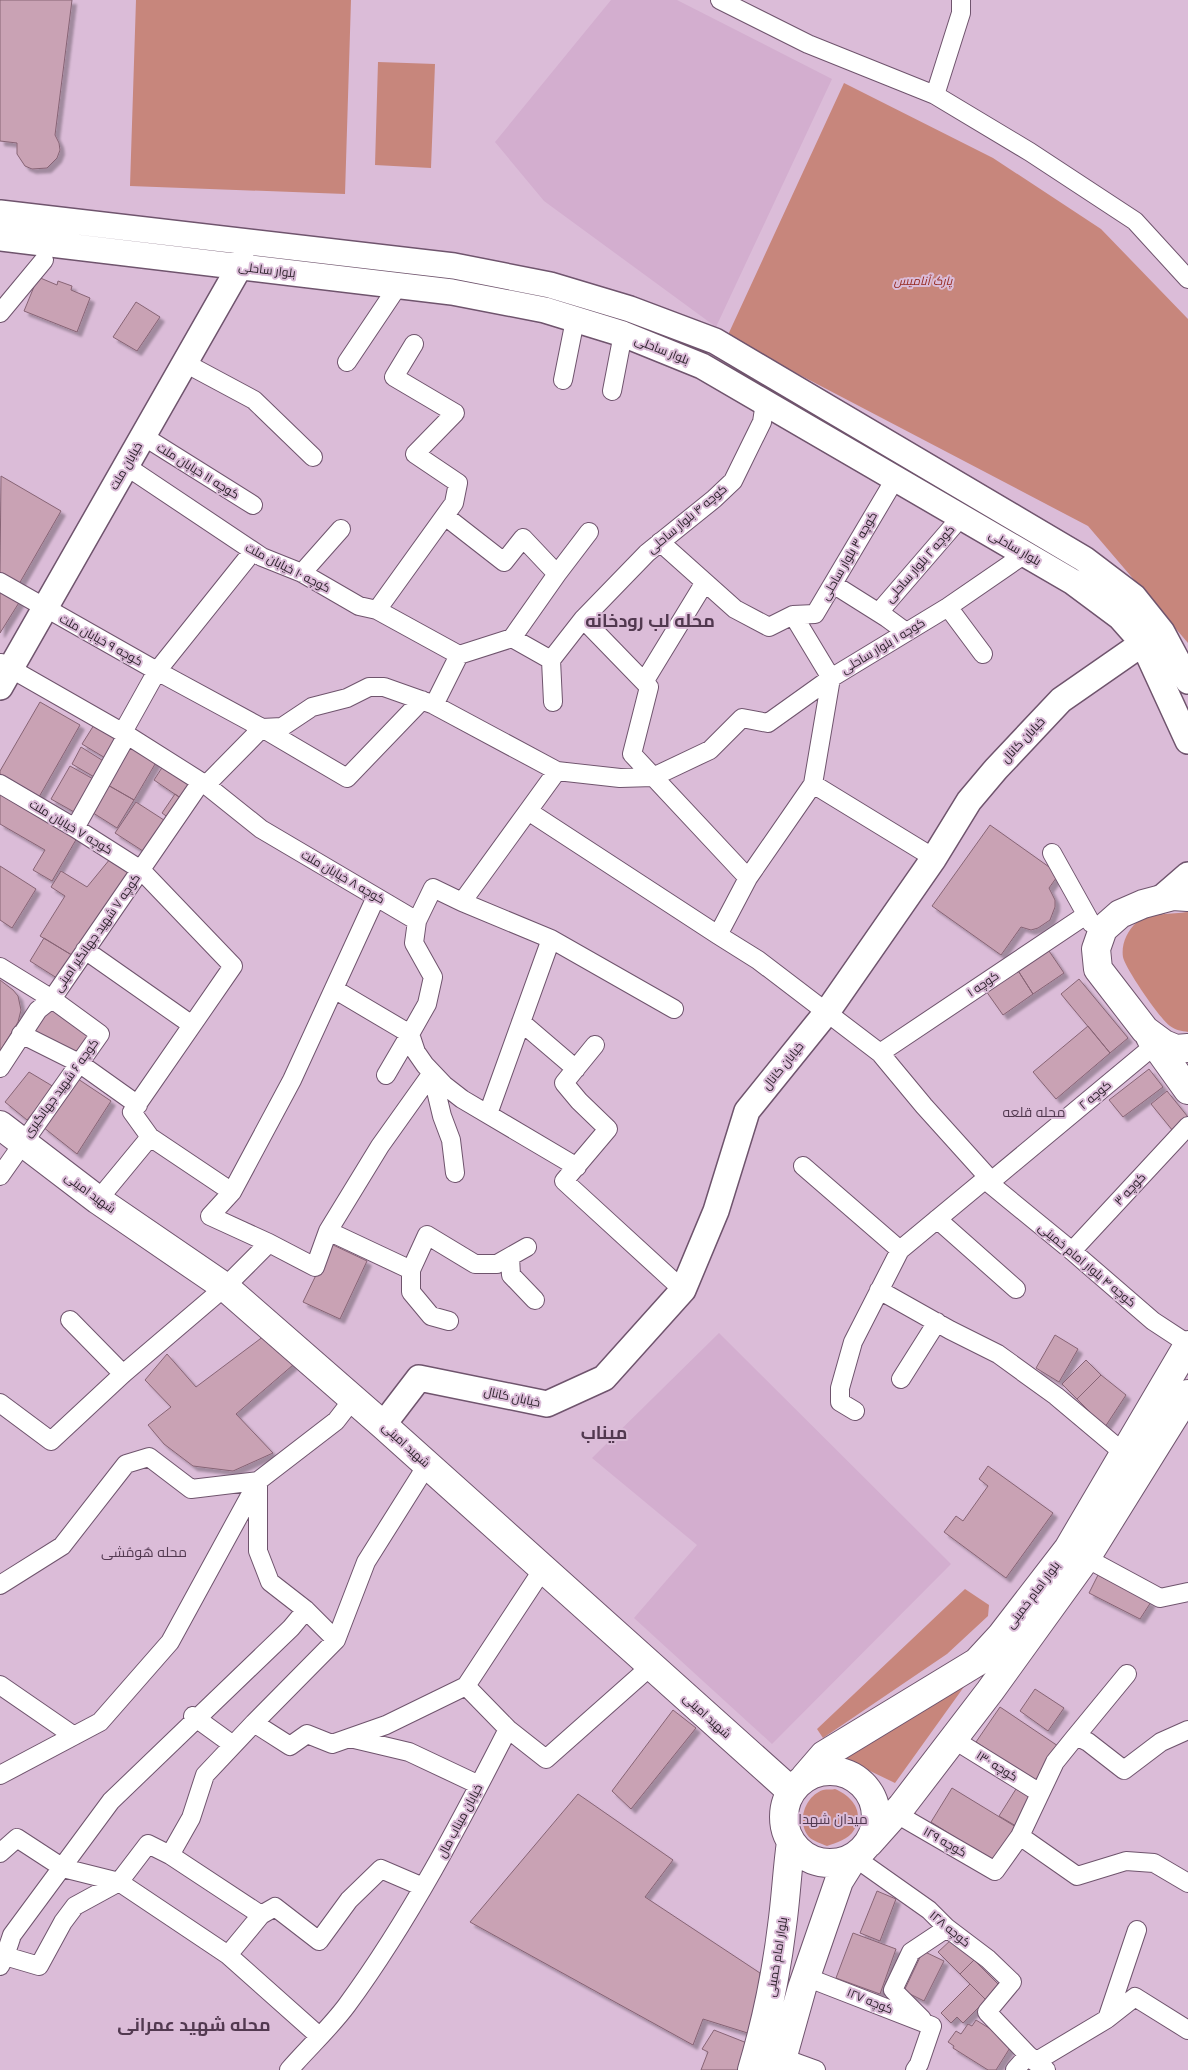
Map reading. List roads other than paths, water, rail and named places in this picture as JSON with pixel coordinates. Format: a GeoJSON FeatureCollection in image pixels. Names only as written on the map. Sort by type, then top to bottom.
{"type":"FeatureCollection","features":[{"type":"Feature","properties":{"kind":"main road","name":"بلوار ساحلی"},"geometry":{"type":"LineString","coordinates":[[0,212],[454,266],[550,285],[630,309],[715,341],[1084,559],[1134,597],[1162,632],[1188,681]]}},
{"type":"Feature","properties":{"kind":"main road","name":"بلوار ساحلی"},"geometry":{"type":"LineString","coordinates":[[0,238],[452,292],[545,310],[623,334],[702,366],[1073,582],[1120,617],[1143,643],[1188,741]]}},
{"type":"Feature","properties":{"kind":"main road","name":"خیابان ملت"},"geometry":{"type":"LineString","coordinates":[[4,673],[45,608],[240,266],[242,242]]}},
{"type":"Feature","properties":{"kind":"main road","name":"خیابان کانال"},"geometry":{"type":"LineString","coordinates":[[383,1425],[419,1378],[547,1404],[604,1378],[683,1290],[716,1210],[746,1111],[827,1012],[934,858],[969,801],[996,769],[1061,700],[1143,643]]}},
{"type":"Feature","properties":{"kind":"main road"},"geometry":{"type":"LineString","coordinates":[[1179,892],[1120,914],[1103,929],[1096,949],[1098,969],[1188,1090]]}},
{"type":"Feature","properties":{"kind":"main road"},"geometry":{"type":"LineString","coordinates":[[1150,1037],[1176,1049],[1188,1048]]}},
{"type":"Feature","properties":{"kind":"main road","name":"شهید امینی"},"geometry":{"type":"LineString","coordinates":[[0,1125],[98,1200],[225,1287],[383,1425],[651,1666],[798,1784]]}},
{"type":"Feature","properties":{"kind":"main road","name":"بلوار امام خمینی"},"geometry":{"type":"LineString","coordinates":[[798,1784],[824,1755],[977,1662],[1001,1636],[1068,1549],[1188,1344]]}},
{"type":"Feature","properties":{"kind":"main road","name":"بلوار امام خمینی"},"geometry":{"type":"LineString","coordinates":[[781,2064],[806,1977],[839,1881],[862,1850],[896,1813],[954,1739],[1086,1558],[1188,1394]]}},
{"type":"Feature","properties":{"kind":"main road"},"geometry":{"type":"LineString","coordinates":[[836,1770],[851,1775],[864,1784],[873,1797],[877,1813],[876,1828],[862,1850],[841,1862],[826,1863],[806,1856],[791,1842],[785,1830],[785,1803],[798,1784],[820,1771],[836,1770]]}},
{"type":"Feature","properties":{"kind":"main road","name":"بلوار امام خمینی"},"geometry":{"type":"LineString","coordinates":[[752,2070],[764,2029],[773,1982],[782,1926],[791,1842]]}},
{"type":"Feature","properties":{"kind":"street"},"geometry":{"type":"LineString","coordinates":[[720,0],[808,44],[935,95],[1030,152],[1135,221],[1188,279]]}},
{"type":"Feature","properties":{"kind":"street"},"geometry":{"type":"LineString","coordinates":[[935,95],[961,13],[961,0]]}},
{"type":"Feature","properties":{"kind":"street"},"geometry":{"type":"LineString","coordinates":[[0,313],[44,260]]}},
{"type":"Feature","properties":{"kind":"street"},"geometry":{"type":"LineString","coordinates":[[347,362],[398,286]]}},
{"type":"Feature","properties":{"kind":"street"},"geometry":{"type":"LineString","coordinates":[[563,380],[575,320]]}},
{"type":"Feature","properties":{"kind":"street"},"geometry":{"type":"LineString","coordinates":[[612,391],[623,334]]}},
{"type":"Feature","properties":{"kind":"street"},"geometry":{"type":"LineString","coordinates":[[377,610],[454,503],[458,484],[415,454],[455,412],[394,377],[414,344]]}},
{"type":"Feature","properties":{"kind":"street"},"geometry":{"type":"LineString","coordinates":[[185,363],[254,400],[313,457]]}},
{"type":"Feature","properties":{"kind":"street","name":"کوچه ۴ بلوار ساحلی"},"geometry":{"type":"LineString","coordinates":[[551,660],[583,619],[624,574],[733,481],[762,422],[764,403]]}},
{"type":"Feature","properties":{"kind":"street","name":"کوچه ۱۱ خیابان ملت"},"geometry":{"type":"LineString","coordinates":[[143,436],[253,505]]}},
{"type":"Feature","properties":{"kind":"street","name":"کوچه ۱۰ خیابان ملت"},"geometry":{"type":"LineString","coordinates":[[126,466],[262,557],[302,573],[359,606],[377,610],[459,655]]}},
{"type":"Feature","properties":{"kind":"street","name":"کوچه ۳ بلوار ساحلی"},"geometry":{"type":"LineString","coordinates":[[793,615],[815,614],[895,478]]}},
{"type":"Feature","properties":{"kind":"street"},"geometry":{"type":"LineString","coordinates":[[445,516],[504,562],[523,538],[558,574]]}},
{"type":"Feature","properties":{"kind":"street","name":"کوچه ۲ بلوار ساحلی"},"geometry":{"type":"LineString","coordinates":[[878,612],[961,517]]}},
{"type":"Feature","properties":{"kind":"street"},"geometry":{"type":"LineString","coordinates":[[302,573],[341,529]]}},
{"type":"Feature","properties":{"kind":"street"},"geometry":{"type":"LineString","coordinates":[[428,702],[459,655],[512,638],[589,532]]}},
{"type":"Feature","properties":{"kind":"street"},"geometry":{"type":"LineString","coordinates":[[262,728],[282,727],[312,707],[348,698],[369,687],[384,687],[428,702],[558,771],[620,778],[653,777],[710,750],[742,718],[768,723],[831,678],[793,615],[768,627],[735,609],[660,542]]}},
{"type":"Feature","properties":{"kind":"street"},"geometry":{"type":"LineString","coordinates":[[75,828],[157,671],[253,551]]}},
{"type":"Feature","properties":{"kind":"street","name":"کوچه ۱ بلوار ساحلی"},"geometry":{"type":"LineString","coordinates":[[813,784],[831,678],[948,607],[1025,554]]}},
{"type":"Feature","properties":{"kind":"street","name":"کوچه ۹ خیابان ملت"},"geometry":{"type":"LineString","coordinates":[[0,582],[262,728],[347,778],[428,702]]}},
{"type":"Feature","properties":{"kind":"street"},"geometry":{"type":"LineString","coordinates":[[644,682],[705,582]]}},
{"type":"Feature","properties":{"kind":"street"},"geometry":{"type":"LineString","coordinates":[[833,584],[906,632]]}},
{"type":"Feature","properties":{"kind":"street"},"geometry":{"type":"LineString","coordinates":[[948,607],[983,654]]}},
{"type":"Feature","properties":{"kind":"street"},"geometry":{"type":"LineString","coordinates":[[583,619],[649,687],[632,754],[748,878]]}},
{"type":"Feature","properties":{"kind":"street"},"geometry":{"type":"LineString","coordinates":[[512,638],[551,660],[553,702]]}},
{"type":"Feature","properties":{"kind":"street","name":"کوچه ۸ خیابان ملت"},"geometry":{"type":"LineString","coordinates":[[4,673],[125,734],[203,784],[261,829],[417,921]]}},
{"type":"Feature","properties":{"kind":"street","name":"کوچه ۷ شهید جهانگیر امینی"},"geometry":{"type":"LineString","coordinates":[[0,1068],[38,1010],[52,999],[140,870],[203,784],[262,728]]}},
{"type":"Feature","properties":{"kind":"street"},"geometry":{"type":"LineString","coordinates":[[462,902],[558,771]]}},
{"type":"Feature","properties":{"kind":"street","name":"کوچه ۷ خیابان ملت"},"geometry":{"type":"LineString","coordinates":[[0,784],[75,828],[140,870],[233,966],[192,1025]]}},
{"type":"Feature","properties":{"kind":"street"},"geometry":{"type":"LineString","coordinates":[[718,935],[748,878],[813,784],[934,858]]}},
{"type":"Feature","properties":{"kind":"street","name":"کوچه ۴ بلوار امام خمینی"},"geometry":{"type":"LineString","coordinates":[[528,811],[758,960],[880,1053],[989,1180],[1153,1321],[1188,1344]]}},
{"type":"Feature","properties":{"kind":"street"},"geometry":{"type":"LineString","coordinates":[[1052,853],[1100,939]]}},
{"type":"Feature","properties":{"kind":"street"},"geometry":{"type":"LineString","coordinates":[[386,1075],[427,1004],[433,977],[414,942],[417,921],[434,888],[462,902],[551,939],[674,1009]]}},
{"type":"Feature","properties":{"kind":"street"},"geometry":{"type":"LineString","coordinates":[[376,897],[292,1080],[232,1192],[210,1216],[315,1267],[328,1231],[380,1146],[432,1073]]}},
{"type":"Feature","properties":{"kind":"street","name":"کوچه ۱"},"geometry":{"type":"LineString","coordinates":[[880,1053],[1086,915]]}},
{"type":"Feature","properties":{"kind":"street"},"geometry":{"type":"LineString","coordinates":[[488,1114],[551,939]]}},
{"type":"Feature","properties":{"kind":"street"},"geometry":{"type":"LineString","coordinates":[[86,950],[192,1025],[132,1112],[150,1137],[232,1192]]}},
{"type":"Feature","properties":{"kind":"street"},"geometry":{"type":"LineString","coordinates":[[0,967],[52,999]]}},
{"type":"Feature","properties":{"kind":"street"},"geometry":{"type":"LineString","coordinates":[[334,989],[410,1034],[416,1052],[424,1065],[444,1085],[462,1099],[576,1167]]}},
{"type":"Feature","properties":{"kind":"street","name":"کوچه ۶ شهید جهانگیری"},"geometry":{"type":"LineString","coordinates":[[0,1176],[22,1142],[100,1034],[52,999]]}},
{"type":"Feature","properties":{"kind":"street"},"geometry":{"type":"LineString","coordinates":[[521,1022],[576,1069]]}},
{"type":"Feature","properties":{"kind":"street"},"geometry":{"type":"LineString","coordinates":[[21,1034],[79,1063],[138,1104]]}},
{"type":"Feature","properties":{"kind":"street","name":"کوچه ۲"},"geometry":{"type":"LineString","coordinates":[[900,1250],[989,1180],[1150,1037]]}},
{"type":"Feature","properties":{"kind":"street"},"geometry":{"type":"LineString","coordinates":[[595,1046],[564,1083],[579,1102],[608,1129],[564,1181],[683,1290]]}},
{"type":"Feature","properties":{"kind":"street"},"geometry":{"type":"LineString","coordinates":[[432,1073],[442,1116],[451,1140],[456,1173]]}},
{"type":"Feature","properties":{"kind":"street","name":"کوچه ۳"},"geometry":{"type":"LineString","coordinates":[[1072,1251],[1188,1126]]}},
{"type":"Feature","properties":{"kind":"street"},"geometry":{"type":"LineString","coordinates":[[98,1200],[150,1137]]}},
{"type":"Feature","properties":{"kind":"street"},"geometry":{"type":"LineString","coordinates":[[803,1166],[900,1250],[853,1342],[840,1388],[840,1402],[855,1412]]}},
{"type":"Feature","properties":{"kind":"street"},"geometry":{"type":"LineString","coordinates":[[937,1219],[1016,1289]]}},
{"type":"Feature","properties":{"kind":"street"},"geometry":{"type":"LineString","coordinates":[[328,1231],[411,1270]]}},
{"type":"Feature","properties":{"kind":"street"},"geometry":{"type":"LineString","coordinates":[[449,1321],[431,1316],[411,1292],[411,1270],[428,1235],[475,1264],[497,1264],[527,1247]]}},
{"type":"Feature","properties":{"kind":"street"},"geometry":{"type":"LineString","coordinates":[[0,1403],[51,1441],[123,1374],[225,1287],[269,1243]]}},
{"type":"Feature","properties":{"kind":"street"},"geometry":{"type":"LineString","coordinates":[[510,1257],[510,1275],[535,1300]]}},
{"type":"Feature","properties":{"kind":"street"},"geometry":{"type":"LineString","coordinates":[[879,1290],[998,1354],[1056,1396],[1125,1454]]}},
{"type":"Feature","properties":{"kind":"street"},"geometry":{"type":"LineString","coordinates":[[70,1320],[123,1374]]}},
{"type":"Feature","properties":{"kind":"street"},"geometry":{"type":"LineString","coordinates":[[901,1379],[937,1322]]}},
{"type":"Feature","properties":{"kind":"street"},"geometry":{"type":"LineString","coordinates":[[0,1775],[100,1722],[170,1642],[258,1481],[336,1421],[353,1399]]}},
{"type":"Feature","properties":{"kind":"street"},"geometry":{"type":"LineString","coordinates":[[0,1585],[62,1546],[126,1464],[149,1457],[191,1489],[258,1481]]}},
{"type":"Feature","properties":{"kind":"street"},"geometry":{"type":"LineString","coordinates":[[170,1855],[191,1818],[204,1775],[336,1640],[366,1562],[427,1465]]}},
{"type":"Feature","properties":{"kind":"street"},"geometry":{"type":"LineString","coordinates":[[258,1481],[258,1551],[270,1582],[306,1610],[336,1640]]}},
{"type":"Feature","properties":{"kind":"street"},"geometry":{"type":"LineString","coordinates":[[1086,1558],[1160,1598],[1188,1592]]}},
{"type":"Feature","properties":{"kind":"street"},"geometry":{"type":"LineString","coordinates":[[254,1723],[290,1746],[307,1734],[332,1744],[386,1725],[466,1686],[543,1569]]}},
{"type":"Feature","properties":{"kind":"street"},"geometry":{"type":"LineString","coordinates":[[261,1915],[170,1855],[148,1844],[119,1882],[75,1906],[63,1922],[39,1966],[3,1961],[12,1935],[111,1801],[195,1718],[291,1628],[306,1610]]}},
{"type":"Feature","properties":{"kind":"street"},"geometry":{"type":"LineString","coordinates":[[466,1686],[508,1729],[546,1759],[651,1666]]}},
{"type":"Feature","properties":{"kind":"street"},"geometry":{"type":"LineString","coordinates":[[1127,1674],[1055,1762],[1020,1836],[1077,1876],[1126,1861],[1154,1863],[1188,1883]]}},
{"type":"Feature","properties":{"kind":"street"},"geometry":{"type":"LineString","coordinates":[[0,1685],[74,1736]]}},
{"type":"Feature","properties":{"kind":"street"},"geometry":{"type":"LineString","coordinates":[[195,1718],[233,1745]]}},
{"type":"Feature","properties":{"kind":"street","name":"خیابان میناب مال"},"geometry":{"type":"LineString","coordinates":[[289,2070],[346,2006],[423,1887],[508,1729]]}},
{"type":"Feature","properties":{"kind":"street"},"geometry":{"type":"LineString","coordinates":[[1076,1736],[1088,1742],[1124,1770],[1160,1742],[1188,1730]]}},
{"type":"Feature","properties":{"kind":"street"},"geometry":{"type":"LineString","coordinates":[[350,1738],[409,1752],[479,1785]]}},
{"type":"Feature","properties":{"kind":"street","name":"کوچه ۱۳۰"},"geometry":{"type":"LineString","coordinates":[[954,1739],[1040,1793]]}},
{"type":"Feature","properties":{"kind":"street","name":"کوچه ۱۲۹"},"geometry":{"type":"LineString","coordinates":[[896,1813],[995,1871],[1020,1836]]}},
{"type":"Feature","properties":{"kind":"street"},"geometry":{"type":"LineString","coordinates":[[0,1853],[17,1838],[63,1868],[119,1882],[228,1956],[319,2036]]}},
{"type":"Feature","properties":{"kind":"street","name":"کوچه ۱۲۸"},"geometry":{"type":"LineString","coordinates":[[862,1850],[947,1928],[988,1959],[1012,1982],[987,2012],[1036,2062]]}},
{"type":"Feature","properties":{"kind":"street"},"geometry":{"type":"LineString","coordinates":[[228,1956],[261,1915],[275,1906],[319,1941],[350,1900],[381,1869],[423,1887]]}},
{"type":"Feature","properties":{"kind":"street"},"geometry":{"type":"LineString","coordinates":[[920,2068],[929,2025],[893,1990],[911,1952],[947,1928]]}},
{"type":"Feature","properties":{"kind":"street"},"geometry":{"type":"LineString","coordinates":[[1107,2019],[1137,1930]]}},
{"type":"Feature","properties":{"kind":"street","name":"کوچه ۱۲۷"},"geometry":{"type":"LineString","coordinates":[[806,1977],[929,2025]]}},
{"type":"Feature","properties":{"kind":"street"},"geometry":{"type":"LineString","coordinates":[[1015,2070],[1036,2062],[1107,2019],[1135,1997],[1188,2030]]}},
{"type":"Feature","properties":{"kind":"street"},"geometry":{"type":"LineString","coordinates":[[781,2064],[816,2070]]}},
{"type":"Feature","properties":{"kind":"district","name":"محله لب رودخانه"},"geometry":{"type":"Point","coordinates":[650,621]}},
{"type":"Feature","properties":{"kind":"district","name":"محله قلعه"},"geometry":{"type":"Point","coordinates":[1034,1112]}},
{"type":"Feature","properties":{"kind":"district","name":"میناب"},"geometry":{"type":"Point","coordinates":[604,1433]}},
{"type":"Feature","properties":{"kind":"district","name":"محله هُومُشی"},"geometry":{"type":"Point","coordinates":[144,1552]}},
{"type":"Feature","properties":{"kind":"district","name":"میدان شهدا"},"geometry":{"type":"Point","coordinates":[833,1819]}},
{"type":"Feature","properties":{"kind":"district","name":"محله شهید عمرانی"},"geometry":{"type":"Point","coordinates":[194,2025]}},
{"type":"Feature","properties":{"kind":"park label","name":"پارک آنامیس"},"geometry":{"type":"Point","coordinates":[923,281]}}]}
